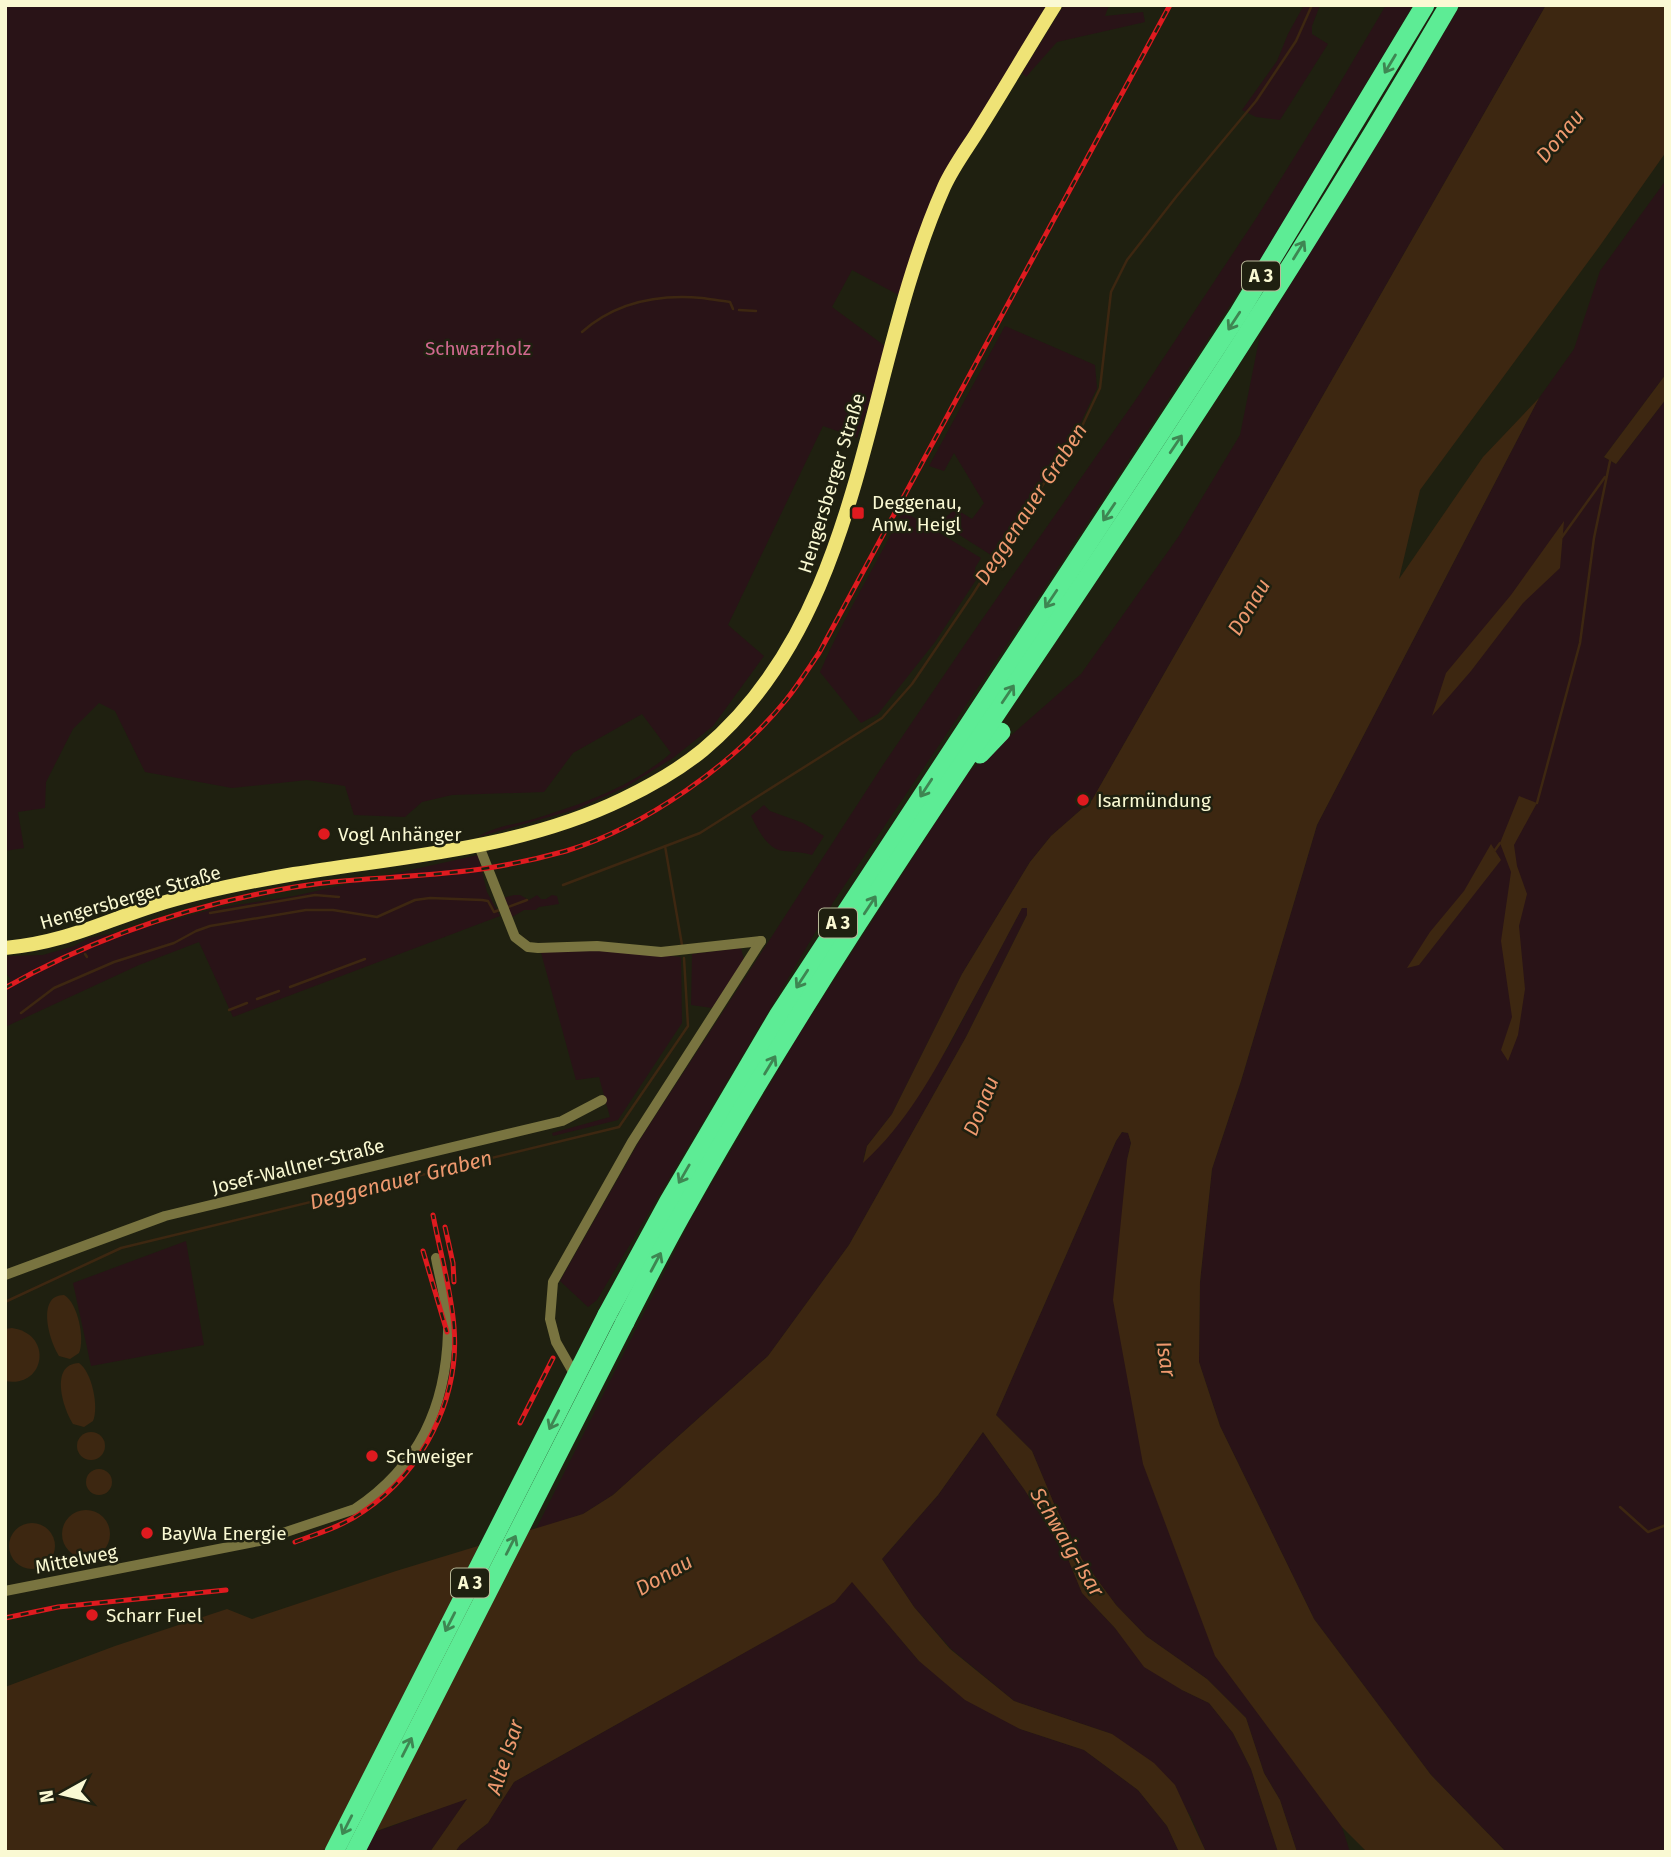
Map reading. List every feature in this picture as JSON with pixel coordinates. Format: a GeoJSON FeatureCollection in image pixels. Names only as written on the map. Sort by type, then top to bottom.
{"type":"FeatureCollection","features":[{"type":"Feature","properties":{"kind":"highway","name":"A 3"},"geometry":{"type":"LineString","coordinates":[[355,1852],[616,1319],[669,1200],[778,1016],[1240,313],[1425,5]]}},
{"type":"Feature","properties":{"kind":"highway","name":"A 3"},"geometry":{"type":"LineString","coordinates":[[334,1852],[616,1319],[794,1024],[957,771],[1180,438],[1449,5]]}},
{"type":"Feature","properties":{"kind":"highway"},"geometry":{"type":"LineString","coordinates":[[1247,360],[1261,326],[1263,308]]}},
{"type":"Feature","properties":{"kind":"highway"},"geometry":{"type":"LineString","coordinates":[[957,771],[972,764],[1001,732]]}},
{"type":"Feature","properties":{"kind":"main road","name":"Hengersberger Straße"},"geometry":{"type":"LineString","coordinates":[[5,948],[57,940],[151,906],[216,889],[479,846],[575,819],[655,782],[701,752],[733,722],[777,667],[808,615],[834,552],[905,298],[945,184],[1055,5]]}},
{"type":"Feature","properties":{"kind":"street"},"geometry":{"type":"LineString","coordinates":[[479,846],[515,937],[528,947],[597,946],[661,952],[761,941],[632,1142],[553,1282],[549,1304],[556,1342],[566,1364],[593,1401]]}},
{"type":"Feature","properties":{"kind":"street","name":"Josef-Wallner-Straße"},"geometry":{"type":"LineString","coordinates":[[5,1275],[165,1216],[562,1121],[601,1100]]}},
{"type":"Feature","properties":{"kind":"street","name":"Mittelweg"},"geometry":{"type":"LineString","coordinates":[[5,1591],[258,1541],[355,1508],[384,1488],[418,1446],[435,1413],[440,1396],[449,1330],[436,1258]]}},
{"type":"Feature","properties":{"kind":"green space","name":"Schwarzholz"},"geometry":{"type":"Polygon","coordinates":[[[5,5],[1056,5],[944,185],[904,298],[852,270],[832,307],[889,349],[857,438],[823,426],[728,625],[764,656],[713,726],[673,758],[626,787],[574,810],[478,837],[606,793],[640,776],[671,753],[642,714],[573,753],[544,792],[452,795],[422,802],[405,817],[354,815],[345,786],[307,780],[232,788],[145,772],[115,711],[99,703],[73,729],[46,782],[45,808],[18,812],[24,848],[5,851],[5,5]]]}},
{"type":"Feature","properties":{"kind":"green space"},"geometry":{"type":"Polygon","coordinates":[[[1064,5],[1109,5],[1105,16],[1143,12],[1145,22],[1057,42],[1026,77],[1022,73],[1064,5]]]}},
{"type":"Feature","properties":{"kind":"green space"},"geometry":{"type":"Polygon","coordinates":[[[1304,5],[1320,5],[1312,26],[1312,34],[1328,44],[1280,120],[1256,117],[1242,110],[1277,61],[1304,5]]]}},
{"type":"Feature","properties":{"kind":"green space"},"geometry":{"type":"Polygon","coordinates":[[[1386,5],[1413,5],[1261,258],[1024,619],[834,901],[597,1300],[588,1307],[560,1281],[641,1138],[883,765],[1139,395],[1257,217],[1386,5]]]}},
{"type":"Feature","properties":{"kind":"green space"},"geometry":{"type":"Polygon","coordinates":[[[1461,5],[1546,5],[1092,800],[1051,836],[1030,862],[962,974],[892,1114],[867,1146],[863,1161],[947,1049],[1022,908],[1027,908],[1027,915],[966,1037],[849,1245],[768,1356],[613,1495],[583,1514],[536,1529],[692,1217],[800,1033],[967,774],[1081,674],[1179,536],[1240,435],[1260,335],[1461,5]]]}},
{"type":"Feature","properties":{"kind":"green space"},"geometry":{"type":"Polygon","coordinates":[[[1666,180],[1666,374],[1604,457],[1616,464],[1666,399],[1666,1852],[1506,1852],[1431,1775],[1314,1619],[1220,1426],[1199,1362],[1200,1282],[1212,1169],[1317,825],[1539,398],[1574,349],[1600,271],[1666,180]]]}},
{"type":"Feature","properties":{"kind":"green space"},"geometry":{"type":"Polygon","coordinates":[[[1005,326],[1095,365],[1097,388],[1075,435],[991,555],[939,522],[956,509],[972,519],[984,503],[954,453],[944,471],[929,466],[1005,326]]]}},
{"type":"Feature","properties":{"kind":"green space"},"geometry":{"type":"Polygon","coordinates":[[[903,511],[981,558],[975,568],[976,580],[935,642],[878,714],[861,723],[820,672],[903,511]]]}},
{"type":"Feature","properties":{"kind":"green space"},"geometry":{"type":"Polygon","coordinates":[[[764,805],[770,811],[803,823],[824,836],[812,855],[778,850],[768,843],[751,816],[764,805]]]}},
{"type":"Feature","properties":{"kind":"green space"},"geometry":{"type":"Polygon","coordinates":[[[478,855],[487,892],[500,916],[233,1017],[199,942],[139,965],[5,1027],[5,983],[10,979],[5,971],[5,956],[43,955],[74,946],[89,938],[152,926],[217,908],[294,896],[478,855]]]}},
{"type":"Feature","properties":{"kind":"green space"},"geometry":{"type":"Polygon","coordinates":[[[514,895],[529,900],[537,895],[541,899],[557,896],[559,904],[524,910],[512,917],[503,898],[514,895]]]}},
{"type":"Feature","properties":{"kind":"green space"},"geometry":{"type":"Polygon","coordinates":[[[575,947],[681,957],[682,1023],[618,1120],[553,1136],[552,1133],[610,1117],[599,1077],[576,1080],[540,949],[575,947]]]}},
{"type":"Feature","properties":{"kind":"green space"},"geometry":{"type":"Polygon","coordinates":[[[741,948],[744,959],[712,1008],[691,1005],[692,954],[741,948]]]}},
{"type":"Feature","properties":{"kind":"green space"},"geometry":{"type":"Polygon","coordinates":[[[1122,1132],[1128,1133],[1131,1143],[1127,1160],[1350,1852],[1297,1852],[1280,1800],[1264,1773],[1246,1718],[1207,1679],[1146,1636],[1116,1605],[1082,1559],[1055,1506],[1032,1451],[996,1415],[1122,1132]]]}},
{"type":"Feature","properties":{"kind":"green space"},"geometry":{"type":"Polygon","coordinates":[[[186,1241],[204,1345],[91,1366],[73,1283],[186,1241]]]}},
{"type":"Feature","properties":{"kind":"green space"},"geometry":{"type":"Polygon","coordinates":[[[983,1432],[1066,1554],[1082,1593],[1115,1628],[1182,1690],[1209,1703],[1233,1733],[1251,1769],[1278,1852],[1206,1852],[1190,1815],[1112,1734],[1014,1701],[951,1649],[914,1607],[882,1559],[938,1495],[983,1432]]]}},
{"type":"Feature","properties":{"kind":"green space"},"geometry":{"type":"Polygon","coordinates":[[[852,1581],[919,1661],[1020,1729],[1084,1750],[1138,1790],[1167,1826],[1179,1852],[455,1852],[488,1823],[514,1782],[834,1602],[852,1581]]]}},
{"type":"Feature","properties":{"kind":"green space"},"geometry":{"type":"Polygon","coordinates":[[[468,1798],[430,1852],[364,1852],[373,1833],[468,1798]]]}},
{"type":"Feature","properties":{"kind":"water"},"geometry":{"type":"Polygon","coordinates":[[[1546,5],[1666,5],[1666,152],[1420,490],[1399,579],[1483,457],[1539,398],[1317,825],[1212,1169],[1200,1282],[1199,1362],[1220,1426],[1314,1619],[1431,1775],[1506,1852],[1367,1852],[1342,1827],[1215,1656],[1143,1464],[1113,1300],[1131,1143],[1128,1133],[1122,1132],[996,1415],[1032,1451],[1055,1506],[1082,1559],[1116,1605],[1146,1636],[1207,1679],[1246,1718],[1264,1773],[1280,1800],[1297,1852],[1278,1852],[1251,1769],[1233,1733],[1209,1703],[1144,1667],[1115,1628],[1082,1593],[1066,1554],[983,1432],[938,1495],[882,1559],[914,1607],[950,1649],[1014,1701],[1112,1734],[1154,1763],[1175,1785],[1206,1852],[1179,1852],[1167,1826],[1138,1790],[1084,1750],[1020,1729],[965,1700],[919,1661],[852,1582],[835,1602],[514,1782],[488,1823],[455,1852],[430,1852],[467,1799],[317,1852],[5,1852],[5,1687],[115,1646],[227,1609],[252,1619],[396,1571],[583,1514],[613,1495],[768,1356],[849,1245],[966,1037],[1027,915],[1027,908],[1022,908],[918,1097],[893,1132],[863,1163],[867,1146],[892,1114],[962,974],[1030,862],[1051,836],[1092,800],[1546,5]]]}},
{"type":"Feature","properties":{"kind":"water"},"geometry":{"type":"Polygon","coordinates":[[[1666,374],[1666,399],[1616,464],[1604,457],[1666,374]]]}},
{"type":"Feature","properties":{"kind":"water"},"geometry":{"type":"Polygon","coordinates":[[[1564,521],[1560,568],[1523,603],[1471,671],[1432,716],[1446,673],[1511,595],[1564,521]]]}},
{"type":"Feature","properties":{"kind":"water"},"geometry":{"type":"Polygon","coordinates":[[[1519,796],[1537,803],[1514,845],[1517,866],[1527,894],[1519,926],[1525,989],[1518,1035],[1508,1061],[1501,1050],[1512,1017],[1501,941],[1511,872],[1500,843],[1519,796]]]}},
{"type":"Feature","properties":{"kind":"water"},"geometry":{"type":"Polygon","coordinates":[[[1491,844],[1501,860],[1419,965],[1407,968],[1430,932],[1464,891],[1491,844]]]}},
{"type":"Feature","properties":{"kind":"water"},"geometry":{"type":"Polygon","coordinates":[[[64,1295],[73,1305],[81,1331],[79,1353],[70,1359],[59,1356],[47,1320],[50,1302],[55,1297],[64,1295]]]}},
{"type":"Feature","properties":{"kind":"water"},"geometry":{"type":"Polygon","coordinates":[[[5,1329],[25,1332],[34,1340],[39,1350],[39,1360],[29,1377],[19,1381],[5,1381],[5,1329]]]}},
{"type":"Feature","properties":{"kind":"water"},"geometry":{"type":"Polygon","coordinates":[[[79,1363],[88,1374],[95,1399],[93,1421],[84,1427],[73,1424],[61,1388],[64,1371],[70,1365],[79,1363]]]}},
{"type":"Feature","properties":{"kind":"water"},"geometry":{"type":"Polygon","coordinates":[[[91,1432],[101,1436],[105,1446],[101,1456],[91,1460],[81,1456],[77,1446],[81,1436],[91,1432]]]}},
{"type":"Feature","properties":{"kind":"water"},"geometry":{"type":"Polygon","coordinates":[[[99,1469],[108,1473],[112,1482],[108,1491],[99,1495],[90,1491],[86,1482],[90,1473],[99,1469]]]}},
{"type":"Feature","properties":{"kind":"water"},"geometry":{"type":"Polygon","coordinates":[[[86,1510],[103,1517],[110,1534],[103,1551],[86,1558],[69,1551],[62,1534],[69,1517],[86,1510]]]}},
{"type":"Feature","properties":{"kind":"water"},"geometry":{"type":"Polygon","coordinates":[[[32,1523],[49,1529],[55,1546],[49,1563],[32,1569],[15,1563],[9,1546],[15,1529],[32,1523]]]}},
{"type":"Feature","properties":{"kind":"waterway","name":"Deggenauer Graben"},"geometry":{"type":"LineString","coordinates":[[563,885],[700,833],[882,718],[912,684],[1035,496],[1077,437],[1100,388],[1111,292],[1127,260],[1256,101],[1296,41],[1312,5]]}},
{"type":"Feature","properties":{"kind":"waterway"},"geometry":{"type":"LineString","coordinates":[[582,332],[609,313],[653,299],[705,298],[730,302],[733,309]]}},
{"type":"Feature","properties":{"kind":"waterway"},"geometry":{"type":"LineString","coordinates":[[739,310],[756,311]]}},
{"type":"Feature","properties":{"kind":"waterway"},"geometry":{"type":"LineString","coordinates":[[1537,803],[1580,643],[1594,538],[1610,461]]}},
{"type":"Feature","properties":{"kind":"waterway"},"geometry":{"type":"LineString","coordinates":[[1562,537],[1605,477]]}},
{"type":"Feature","properties":{"kind":"waterway"},"geometry":{"type":"LineString","coordinates":[[1495,850],[1500,843]]}},
{"type":"Feature","properties":{"kind":"waterway","name":"Deggenauer Graben"},"geometry":{"type":"LineString","coordinates":[[665,846],[682,945]]}},
{"type":"Feature","properties":{"kind":"waterway"},"geometry":{"type":"LineString","coordinates":[[210,913],[315,895],[339,897]]}},
{"type":"Feature","properties":{"kind":"waterway"},"geometry":{"type":"LineString","coordinates":[[21,1013],[54,988],[114,962],[174,943],[210,926],[306,910],[333,910],[377,917],[415,900],[430,898],[482,900],[488,901],[494,912],[502,909]]}},
{"type":"Feature","properties":{"kind":"waterway"},"geometry":{"type":"LineString","coordinates":[[508,907],[527,900]]}},
{"type":"Feature","properties":{"kind":"waterway","name":"Deggenauer Graben"},"geometry":{"type":"LineString","coordinates":[[5,1302],[121,1248],[619,1127],[688,1026],[684,958]]}},
{"type":"Feature","properties":{"kind":"waterway"},"geometry":{"type":"LineString","coordinates":[[290,987],[365,959]]}},
{"type":"Feature","properties":{"kind":"waterway"},"geometry":{"type":"LineString","coordinates":[[257,999],[279,991]]}},
{"type":"Feature","properties":{"kind":"waterway"},"geometry":{"type":"LineString","coordinates":[[229,1010],[247,1003]]}},
{"type":"Feature","properties":{"kind":"waterway"},"geometry":{"type":"LineString","coordinates":[[1620,1507],[1648,1532],[1666,1525]]}},
{"type":"Feature","properties":{"kind":"railway"},"geometry":{"type":"LineString","coordinates":[[5,988],[103,941],[172,916],[242,897],[304,885],[488,868],[566,851],[596,840],[657,810],[714,770],[765,724],[819,653],[1170,5]]}},
{"type":"Feature","properties":{"kind":"railway"},"geometry":{"type":"LineString","coordinates":[[295,1542],[348,1521],[385,1495],[420,1454],[444,1406],[451,1380],[454,1327],[433,1215]]}},
{"type":"Feature","properties":{"kind":"railway"},"geometry":{"type":"LineString","coordinates":[[445,1227],[454,1282]]}},
{"type":"Feature","properties":{"kind":"railway"},"geometry":{"type":"LineString","coordinates":[[423,1251],[447,1332]]}},
{"type":"Feature","properties":{"kind":"railway"},"geometry":{"type":"LineString","coordinates":[[520,1423],[553,1358]]}},
{"type":"Feature","properties":{"kind":"railway"},"geometry":{"type":"LineString","coordinates":[[5,1618],[58,1607],[226,1590]]}},
{"type":"Feature","properties":{"kind":"place","name":"Deggenau, Anw. Heigl"},"geometry":{"type":"Point","coordinates":[858,513]}},
{"type":"Feature","properties":{"kind":"place","name":"Isarmündung"},"geometry":{"type":"Point","coordinates":[1083,800]}},
{"type":"Feature","properties":{"kind":"place","name":"Vogl Anhänger"},"geometry":{"type":"Point","coordinates":[324,834]}},
{"type":"Feature","properties":{"kind":"place","name":"Schweiger"},"geometry":{"type":"Point","coordinates":[372,1456]}},
{"type":"Feature","properties":{"kind":"place","name":"BayWa Energie"},"geometry":{"type":"Point","coordinates":[147,1533]}},
{"type":"Feature","properties":{"kind":"place","name":"Scharr Fuel"},"geometry":{"type":"Point","coordinates":[92,1615]}},
{"type":"Feature","properties":{"kind":"water label","name":"Donau"},"geometry":{"type":"Point","coordinates":[1560,136]}},
{"type":"Feature","properties":{"kind":"water label","name":"Donau"},"geometry":{"type":"Point","coordinates":[1249,607]}},
{"type":"Feature","properties":{"kind":"water label","name":"Donau"},"geometry":{"type":"Point","coordinates":[981,1106]}},
{"type":"Feature","properties":{"kind":"water label","name":"Isar"},"geometry":{"type":"Point","coordinates":[1166,1359]}},
{"type":"Feature","properties":{"kind":"water label","name":"Schwaig-Isar"},"geometry":{"type":"Point","coordinates":[1067,1542]}},
{"type":"Feature","properties":{"kind":"water label","name":"Donau"},"geometry":{"type":"Point","coordinates":[664,1575]}},
{"type":"Feature","properties":{"kind":"water label","name":"Alte Isar"},"geometry":{"type":"Point","coordinates":[505,1757]}}]}
